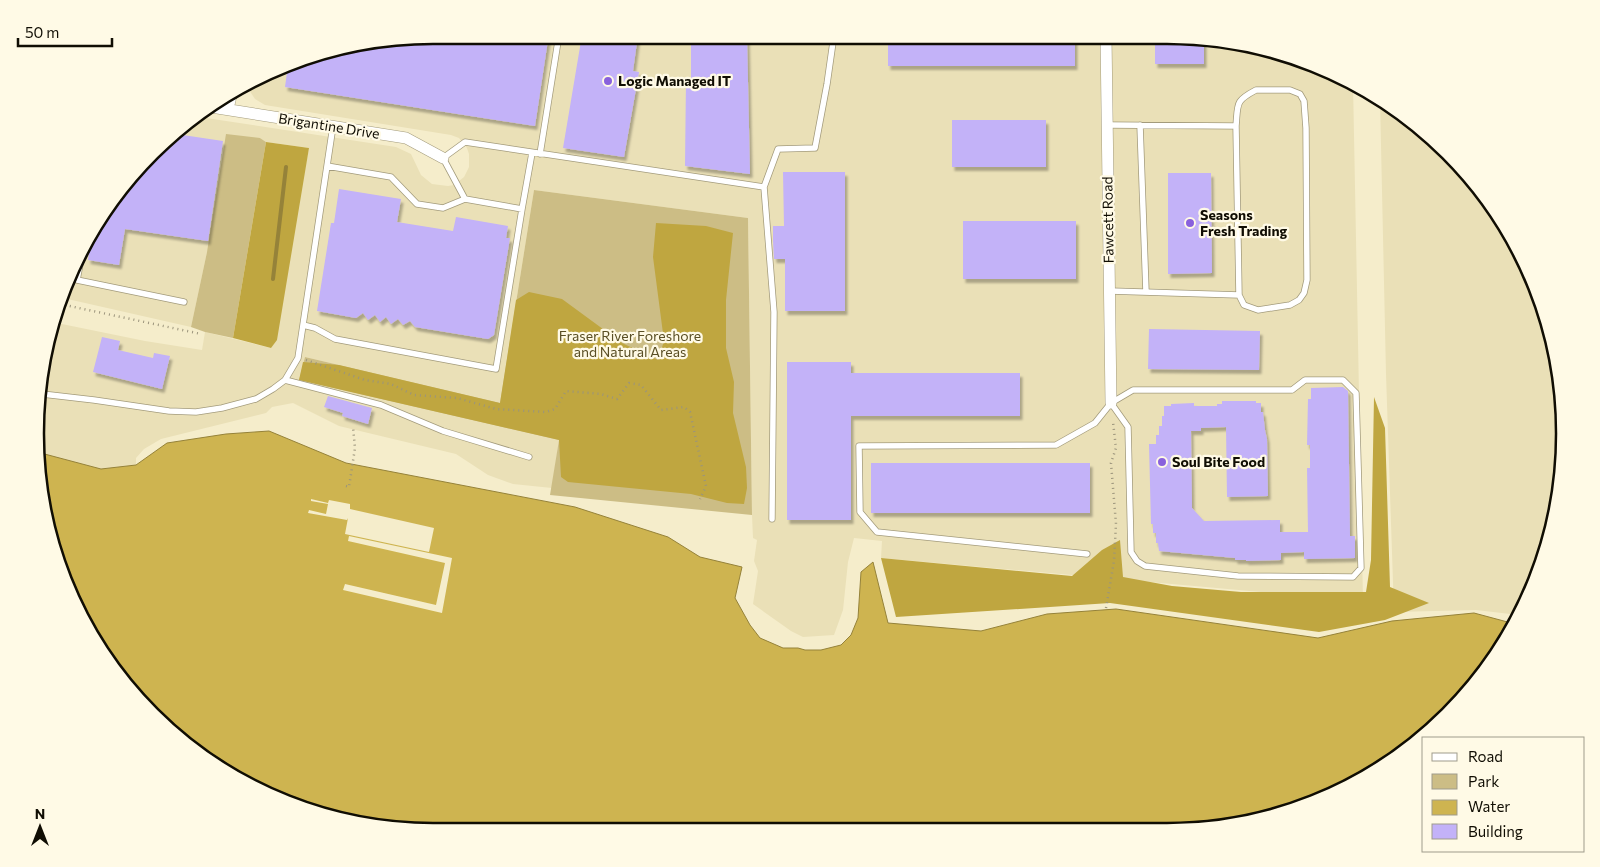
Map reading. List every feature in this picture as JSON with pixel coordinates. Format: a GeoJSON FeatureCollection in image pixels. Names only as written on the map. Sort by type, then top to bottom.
{"type":"FeatureCollection","features":[{"type":"Feature","properties":{"kind":"street","name":"Fawcett Road"},"geometry":{"type":"LineString","coordinates":[[1106,44],[1111,404]]}},
{"type":"Feature","properties":{"kind":"street"},"geometry":{"type":"LineString","coordinates":[[228,109],[229,102]]}},
{"type":"Feature","properties":{"kind":"street","name":"Brigantine Drive"},"geometry":{"type":"LineString","coordinates":[[219,108],[406,138],[443,158]]}},
{"type":"Feature","properties":{"kind":"lane"},"geometry":{"type":"LineString","coordinates":[[540,154],[558,44]]}},
{"type":"Feature","properties":{"kind":"lane"},"geometry":{"type":"LineString","coordinates":[[772,519],[774,312],[764,187],[778,149],[815,148],[828,84],[833,44]]}},
{"type":"Feature","properties":{"kind":"lane"},"geometry":{"type":"LineString","coordinates":[[1256,90],[1290,90],[1300,94],[1304,102],[1306,128],[1307,280],[1304,293],[1290,305],[1258,310],[1244,305],[1239,295],[1236,126],[1238,105],[1242,98],[1256,90]]}},
{"type":"Feature","properties":{"kind":"lane"},"geometry":{"type":"LineString","coordinates":[[1107,125],[1236,126]]}},
{"type":"Feature","properties":{"kind":"lane"},"geometry":{"type":"LineString","coordinates":[[1140,125],[1146,292]]}},
{"type":"Feature","properties":{"kind":"lane"},"geometry":{"type":"LineString","coordinates":[[46,394],[169,411],[196,412],[222,408],[256,399],[273,390],[285,380],[298,358],[333,126]]}},
{"type":"Feature","properties":{"kind":"lane"},"geometry":{"type":"LineString","coordinates":[[465,199],[443,158],[465,142],[764,187]]}},
{"type":"Feature","properties":{"kind":"lane"},"geometry":{"type":"LineString","coordinates":[[303,325],[315,328],[335,339],[496,369],[532,153]]}},
{"type":"Feature","properties":{"kind":"lane"},"geometry":{"type":"LineString","coordinates":[[327,166],[391,177],[417,204],[443,208],[465,199],[522,209]]}},
{"type":"Feature","properties":{"kind":"lane"},"geometry":{"type":"LineString","coordinates":[[79,271],[78,280],[184,302]]}},
{"type":"Feature","properties":{"kind":"lane"},"geometry":{"type":"LineString","coordinates":[[1110,291],[1239,295]]}},
{"type":"Feature","properties":{"kind":"lane"},"geometry":{"type":"LineString","coordinates":[[285,380],[381,405],[443,431],[529,457]]}},
{"type":"Feature","properties":{"kind":"lane"},"geometry":{"type":"LineString","coordinates":[[1087,554],[877,532],[860,512],[859,446],[1056,445],[1095,423],[1111,404],[1133,390],[1292,390],[1305,380],[1343,380],[1356,393],[1360,568],[1353,577],[1238,576],[1145,566],[1137,562],[1131,552],[1128,428],[1111,404]]}},
{"type":"Feature","properties":{"kind":"path"},"geometry":{"type":"LineString","coordinates":[[65,305],[201,334]]}},
{"type":"Feature","properties":{"kind":"path"},"geometry":{"type":"LineString","coordinates":[[298,358],[365,380],[391,384],[414,395],[457,398],[496,409],[546,412],[554,409],[566,391],[601,394],[617,399],[629,383],[641,385],[661,410],[684,407],[690,412],[706,486],[700,499]]}},
{"type":"Feature","properties":{"kind":"path"},"geometry":{"type":"LineString","coordinates":[[1106,608],[1114,561],[1116,524],[1111,463],[1116,448],[1111,404]]}},
{"type":"Feature","properties":{"kind":"path"},"geometry":{"type":"LineString","coordinates":[[346,486],[349,487],[355,448],[353,428]]}},
{"type":"Feature","properties":{"kind":"shaded area"},"geometry":{"type":"Polygon","coordinates":[[[434,44],[1166,44],[1217,47],[1243,51],[1292,64],[1316,73],[1353,92],[1363,601],[881,558],[882,541],[854,538],[848,562],[843,610],[834,635],[803,637],[791,631],[753,604],[758,571],[754,561],[757,540],[753,538],[752,515],[748,218],[534,190],[500,403],[305,357],[299,380],[559,440],[552,488],[513,484],[488,475],[456,454],[339,426],[293,403],[272,407],[266,413],[161,439],[144,449],[136,458],[136,465],[101,469],[45,454],[47,383],[60,324],[145,341],[202,350],[205,332],[271,348],[309,148],[266,142],[260,138],[207,252],[191,327],[67,299],[96,239],[124,196],[158,158],[205,118],[396,147],[411,154],[421,175],[432,184],[454,185],[464,177],[469,167],[467,148],[459,138],[451,135],[265,105],[255,99],[249,90],[284,73],[308,64],[357,51],[383,47],[434,44]]]}},
{"type":"Feature","properties":{"kind":"shaded area"},"geometry":{"type":"Polygon","coordinates":[[[1380,107],[1423,140],[1476,196],[1491,217],[1516,261],[1536,308],[1543,333],[1549,357],[1555,408],[1556,434],[1553,484],[1549,510],[1536,559],[1512,614],[1476,610],[1394,612],[1380,107]]]}},
{"type":"Feature","properties":{"kind":"shaded area"},"geometry":{"type":"Polygon","coordinates":[[[266,142],[309,148],[277,340],[271,348],[233,338],[266,142]]]}},
{"type":"Feature","properties":{"kind":"shaded area","name":"Fraser River Foreshore and Natural Areas"},"geometry":{"type":"Polygon","coordinates":[[[656,223],[706,226],[733,233],[726,300],[726,348],[734,382],[733,413],[746,467],[747,488],[744,504],[727,503],[691,494],[568,482],[561,477],[559,440],[299,380],[303,362],[339,365],[500,403],[516,300],[529,292],[562,299],[622,343],[658,360],[664,341],[653,257],[656,223]]]}},
{"type":"Feature","properties":{"kind":"shaded area"},"geometry":{"type":"Polygon","coordinates":[[[1374,397],[1385,428],[1390,587],[1429,603],[1385,620],[1319,632],[1110,603],[896,617],[881,558],[1072,576],[1102,550],[1120,540],[1123,577],[1172,586],[1241,592],[1366,592],[1371,560],[1374,397]]]}},
{"type":"Feature","properties":{"kind":"green space"},"geometry":{"type":"Polygon","coordinates":[[[226,134],[260,138],[266,142],[233,338],[191,327],[207,252],[226,134]]]}},
{"type":"Feature","properties":{"kind":"green space","name":"Fraser River Foreshore and Natural Areas"},"geometry":{"type":"Polygon","coordinates":[[[534,190],[748,218],[752,515],[550,495],[559,440],[299,380],[305,357],[500,403],[534,190]]]}},
{"type":"Feature","properties":{"kind":"water"},"geometry":{"type":"Polygon","coordinates":[[[269,431],[346,463],[575,507],[668,537],[700,557],[742,567],[735,598],[750,625],[760,638],[783,648],[821,650],[841,645],[851,635],[858,618],[861,572],[873,562],[888,623],[981,631],[1047,614],[1116,609],[1318,638],[1392,621],[1474,613],[1507,622],[1491,650],[1460,690],[1404,743],[1361,771],[1316,794],[1292,803],[1243,816],[1217,820],[1166,823],[434,823],[383,820],[333,810],[284,794],[239,771],[196,743],[158,709],[124,671],[96,628],[73,583],[64,559],[51,510],[45,454],[101,469],[136,465],[167,443],[226,434],[269,431]]]}},
{"type":"Feature","properties":{"kind":"pier"},"geometry":{"type":"Polygon","coordinates":[[[311,499],[328,503],[329,500],[350,504],[350,509],[434,528],[429,552],[345,534],[348,518],[347,520],[308,513],[309,510],[326,514],[328,504],[311,501],[311,499]]]}},
{"type":"Feature","properties":{"kind":"pier"},"geometry":{"type":"Polygon","coordinates":[[[349,536],[452,558],[442,613],[343,590],[345,584],[436,605],[445,563],[348,541],[349,536]]]}},
{"type":"Feature","properties":{"kind":"building"},"geometry":{"type":"Polygon","coordinates":[[[434,44],[547,44],[535,126],[285,87],[287,72],[308,64],[357,51],[383,47],[434,44]]]}},
{"type":"Feature","properties":{"kind":"building"},"geometry":{"type":"Polygon","coordinates":[[[580,44],[637,44],[633,71],[639,72],[624,157],[563,148],[580,44]]]}},
{"type":"Feature","properties":{"kind":"building"},"geometry":{"type":"Polygon","coordinates":[[[691,44],[747,44],[750,174],[685,166],[686,80],[691,80],[691,44]]]}},
{"type":"Feature","properties":{"kind":"building"},"geometry":{"type":"Polygon","coordinates":[[[888,44],[1075,44],[1075,66],[888,66],[888,44]]]}},
{"type":"Feature","properties":{"kind":"building"},"geometry":{"type":"Polygon","coordinates":[[[1155,44],[1204,46],[1204,64],[1155,64],[1155,44]]]}},
{"type":"Feature","properties":{"kind":"building"},"geometry":{"type":"Polygon","coordinates":[[[952,120],[1046,120],[1046,167],[952,167],[952,120]]]}},
{"type":"Feature","properties":{"kind":"building"},"geometry":{"type":"Polygon","coordinates":[[[183,135],[223,141],[208,241],[125,229],[119,265],[88,260],[89,252],[124,196],[140,177],[183,135]]]}},
{"type":"Feature","properties":{"kind":"building"},"geometry":{"type":"Polygon","coordinates":[[[783,172],[845,172],[845,311],[785,311],[785,259],[774,259],[773,241],[773,226],[784,226],[783,172]]]}},
{"type":"Feature","properties":{"kind":"building","name":"Seasons Fresh Trading"},"geometry":{"type":"Polygon","coordinates":[[[1168,173],[1211,173],[1212,273],[1168,274],[1168,173]]]}},
{"type":"Feature","properties":{"kind":"building"},"geometry":{"type":"Polygon","coordinates":[[[339,189],[401,199],[397,222],[453,231],[456,217],[508,226],[506,238],[510,238],[494,335],[488,339],[415,327],[410,321],[403,325],[398,319],[391,324],[386,317],[380,322],[375,315],[368,320],[363,313],[356,318],[317,311],[331,223],[334,223],[339,189]]]}},
{"type":"Feature","properties":{"kind":"building"},"geometry":{"type":"Polygon","coordinates":[[[963,221],[1076,221],[1076,279],[963,279],[963,221]]]}},
{"type":"Feature","properties":{"kind":"building"},"geometry":{"type":"Polygon","coordinates":[[[1149,329],[1260,331],[1259,370],[1148,369],[1149,329]]]}},
{"type":"Feature","properties":{"kind":"building"},"geometry":{"type":"Polygon","coordinates":[[[102,337],[120,341],[118,350],[153,358],[154,353],[170,356],[162,389],[93,372],[102,337]]]}},
{"type":"Feature","properties":{"kind":"building"},"geometry":{"type":"Polygon","coordinates":[[[787,362],[851,362],[851,373],[1020,373],[1020,416],[851,416],[851,520],[787,520],[787,362]]]}},
{"type":"Feature","properties":{"kind":"building"},"geometry":{"type":"Polygon","coordinates":[[[1343,387],[1348,391],[1350,536],[1355,536],[1355,558],[1304,559],[1304,552],[1281,553],[1281,560],[1246,561],[1235,560],[1235,558],[1159,551],[1158,543],[1156,543],[1156,533],[1153,533],[1153,524],[1151,524],[1149,444],[1156,444],[1159,426],[1162,426],[1164,406],[1194,403],[1194,406],[1217,406],[1217,404],[1222,404],[1222,401],[1256,401],[1256,403],[1261,403],[1267,439],[1268,496],[1227,497],[1226,427],[1201,428],[1201,431],[1191,431],[1192,508],[1204,521],[1280,520],[1280,532],[1308,532],[1307,468],[1310,468],[1310,445],[1307,445],[1308,399],[1311,399],[1311,388],[1343,387]]]}},
{"type":"Feature","properties":{"kind":"building"},"geometry":{"type":"Polygon","coordinates":[[[328,396],[372,408],[368,424],[342,416],[343,413],[324,407],[328,396]]]}},
{"type":"Feature","properties":{"kind":"building"},"geometry":{"type":"Polygon","coordinates":[[[871,463],[1090,463],[1090,513],[871,513],[871,463]]]}},
{"type":"Feature","properties":{"kind":"waterway"},"geometry":{"type":"LineString","coordinates":[[273,279],[286,167]]}},
{"type":"Feature","properties":{"kind":"place","name":"Logic Managed IT"},"geometry":{"type":"Point","coordinates":[608,81]}},
{"type":"Feature","properties":{"kind":"place","name":"Seasons Fresh Trading"},"geometry":{"type":"Point","coordinates":[1190,223]}},
{"type":"Feature","properties":{"kind":"place","name":"Soul Bite Food"},"geometry":{"type":"Point","coordinates":[1162,462]}}]}
